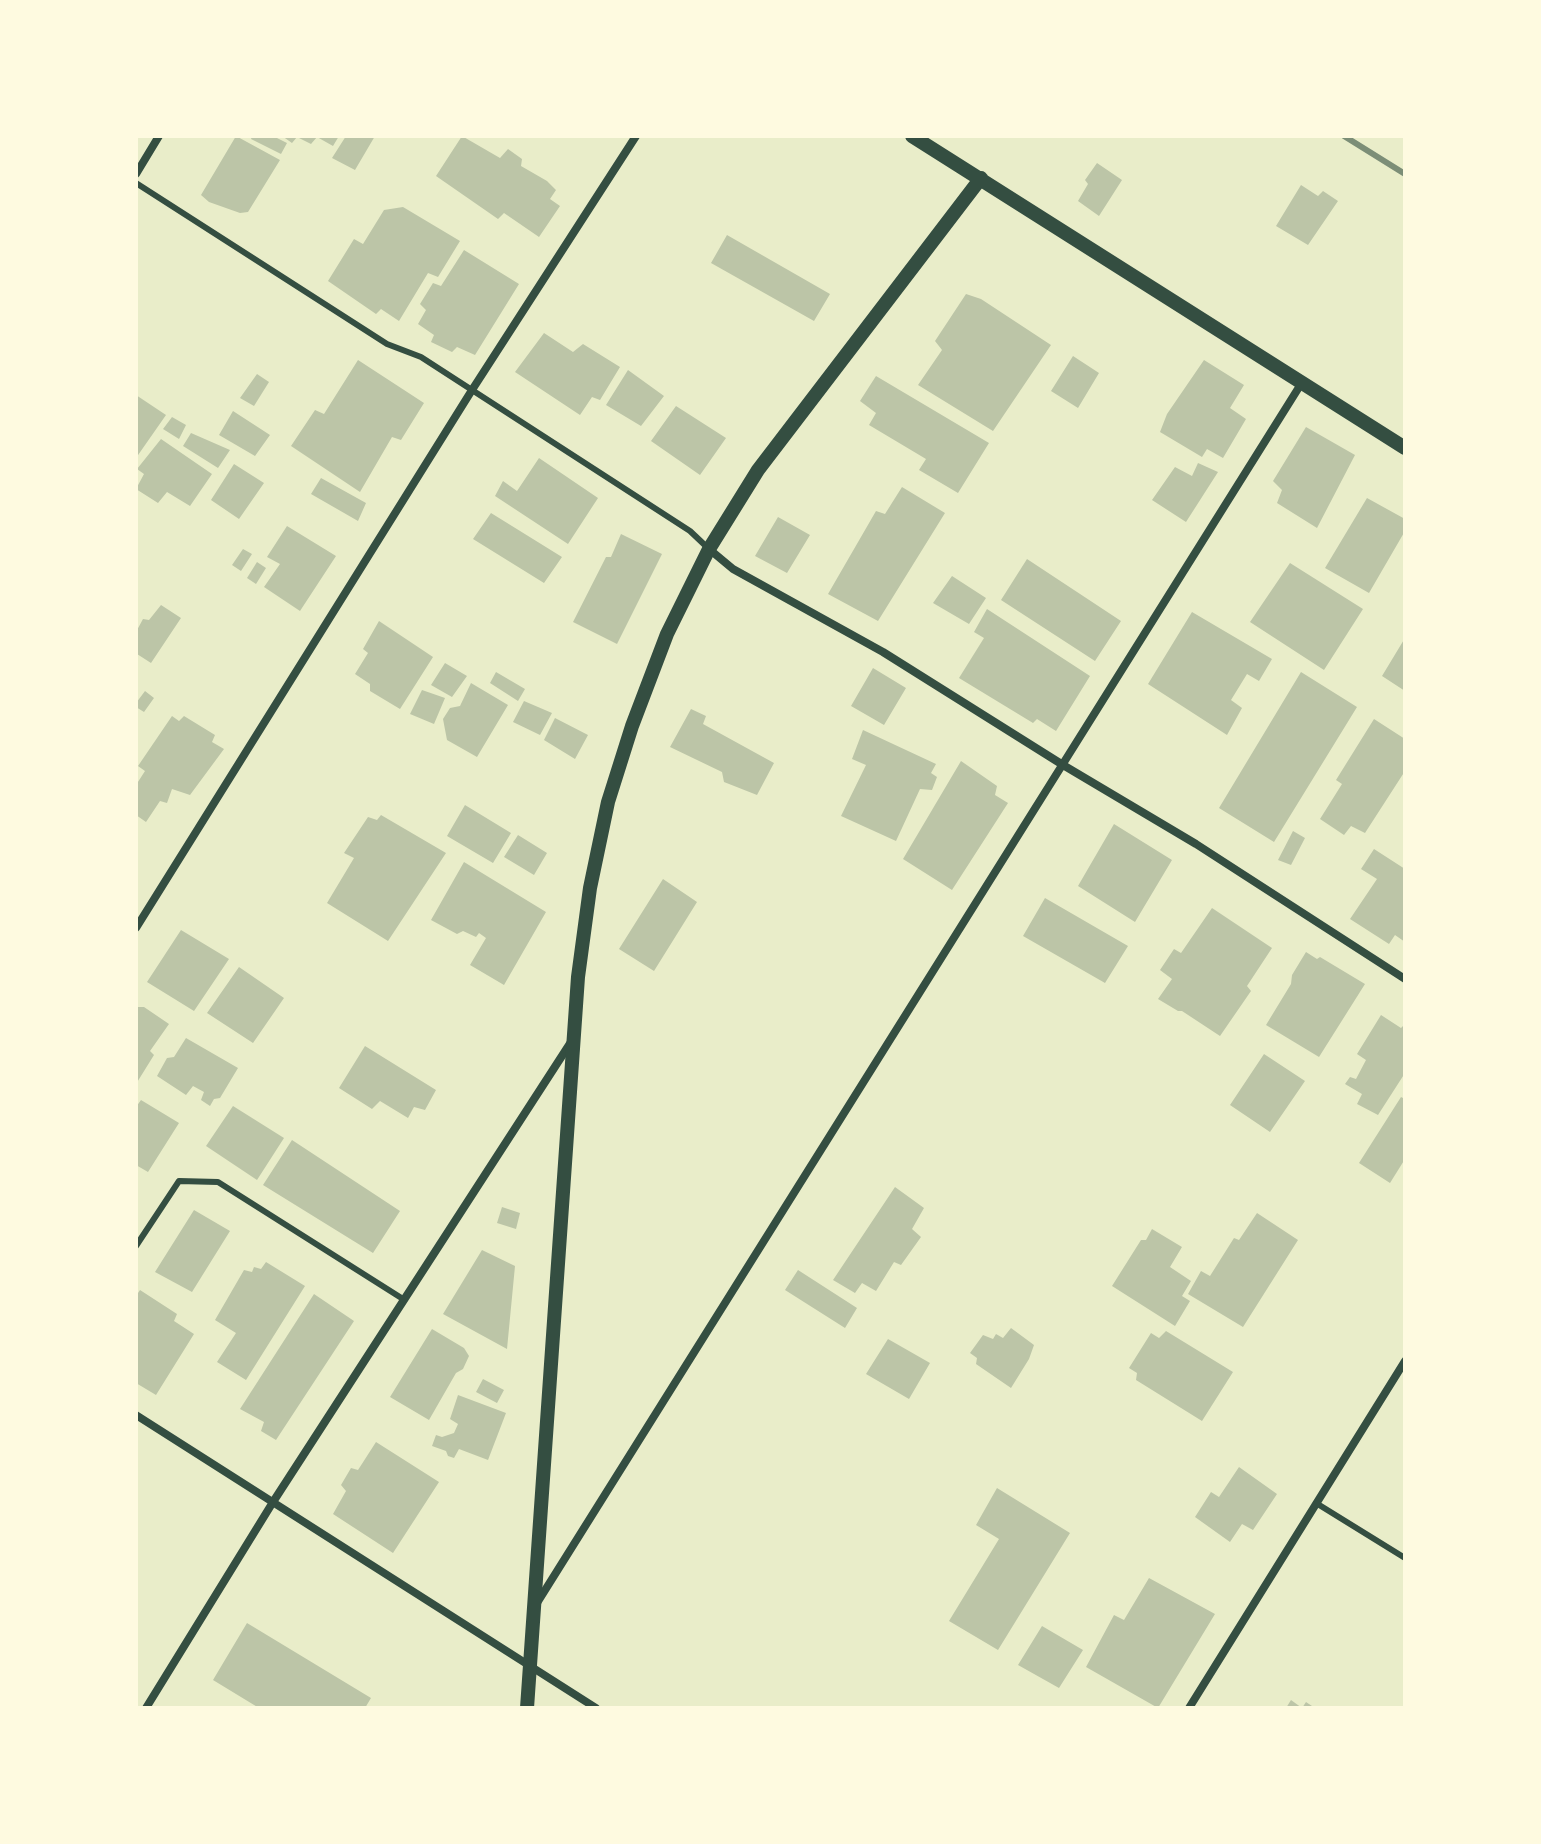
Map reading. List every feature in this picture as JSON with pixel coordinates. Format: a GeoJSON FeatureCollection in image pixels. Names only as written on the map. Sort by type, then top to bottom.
{"type":"FeatureCollection","features":[{"type":"Feature","properties":{"kind":"street"},"geometry":{"type":"LineString","coordinates":[[136,174],[159,136]]}},
{"type":"Feature","properties":{"kind":"street"},"geometry":{"type":"LineString","coordinates":[[136,928],[472,390],[636,136]]}},
{"type":"Feature","properties":{"kind":"street"},"geometry":{"type":"LineString","coordinates":[[912,136],[1405,448]]}},
{"type":"Feature","properties":{"kind":"street"},"geometry":{"type":"LineString","coordinates":[[527,1708],[578,977],[590,888],[608,802],[632,726],[667,634],[709,549],[758,470],[981,178]]}},
{"type":"Feature","properties":{"kind":"street"},"geometry":{"type":"LineString","coordinates":[[536,1605],[1301,384]]}},
{"type":"Feature","properties":{"kind":"street"},"geometry":{"type":"LineString","coordinates":[[709,549],[733,569],[883,652],[1196,844],[1405,979]]}},
{"type":"Feature","properties":{"kind":"street"},"geometry":{"type":"LineString","coordinates":[[146,1708],[273,1502],[574,1038]]}},
{"type":"Feature","properties":{"kind":"street"},"geometry":{"type":"LineString","coordinates":[[1189,1708],[1405,1361]]}},
{"type":"Feature","properties":{"kind":"street"},"geometry":{"type":"LineString","coordinates":[[136,1415],[596,1708]]}},
{"type":"Feature","properties":{"kind":"lane"},"geometry":{"type":"LineString","coordinates":[[136,183],[387,344],[421,357],[690,531],[709,549]]}},
{"type":"Feature","properties":{"kind":"lane"},"geometry":{"type":"LineString","coordinates":[[136,1246],[179,1181],[218,1182],[403,1299]]}},
{"type":"Feature","properties":{"kind":"lane"},"geometry":{"type":"LineString","coordinates":[[1316,1503],[1405,1558]]}},
{"type":"Feature","properties":{"kind":"building"},"geometry":{"type":"Polygon","coordinates":[[[236,136],[280,160],[248,212],[240,213],[209,202],[201,195],[236,136]]]}},
{"type":"Feature","properties":{"kind":"building"},"geometry":{"type":"Polygon","coordinates":[[[252,136],[273,136],[287,143],[281,154],[251,139],[252,136]]]}},
{"type":"Feature","properties":{"kind":"building"},"geometry":{"type":"Polygon","coordinates":[[[282,136],[339,136],[333,146],[317,137],[311,144],[297,137],[292,143],[282,136]]]}},
{"type":"Feature","properties":{"kind":"building"},"geometry":{"type":"Polygon","coordinates":[[[346,136],[375,136],[355,170],[332,158],[346,136]]]}},
{"type":"Feature","properties":{"kind":"building"},"geometry":{"type":"Polygon","coordinates":[[[462,136],[500,158],[508,149],[522,159],[521,166],[556,190],[550,199],[560,206],[539,237],[504,213],[498,219],[436,176],[462,136]]]}},
{"type":"Feature","properties":{"kind":"building"},"geometry":{"type":"Polygon","coordinates":[[[1097,163],[1122,180],[1099,216],[1078,201],[1088,184],[1085,180],[1097,163]]]}},
{"type":"Feature","properties":{"kind":"building"},"geometry":{"type":"Polygon","coordinates":[[[1301,185],[1318,196],[1323,191],[1338,201],[1308,245],[1276,226],[1301,185]]]}},
{"type":"Feature","properties":{"kind":"building"},"geometry":{"type":"Polygon","coordinates":[[[403,207],[460,241],[438,277],[428,273],[399,321],[381,309],[376,314],[328,281],[354,239],[363,244],[384,210],[403,207]]]}},
{"type":"Feature","properties":{"kind":"building"},"geometry":{"type":"Polygon","coordinates":[[[727,235],[830,294],[814,321],[711,263],[727,235]]]}},
{"type":"Feature","properties":{"kind":"building"},"geometry":{"type":"Polygon","coordinates":[[[464,250],[519,284],[475,355],[457,347],[452,352],[431,342],[434,335],[418,324],[426,310],[420,304],[433,283],[441,286],[464,250]]]}},
{"type":"Feature","properties":{"kind":"building"},"geometry":{"type":"Polygon","coordinates":[[[966,294],[981,299],[1051,345],[993,431],[918,385],[942,350],[935,341],[966,294]]]}},
{"type":"Feature","properties":{"kind":"building"},"geometry":{"type":"Polygon","coordinates":[[[544,333],[573,352],[583,344],[620,367],[600,400],[592,397],[580,415],[515,372],[544,333]]]}},
{"type":"Feature","properties":{"kind":"building"},"geometry":{"type":"Polygon","coordinates":[[[1073,356],[1099,373],[1078,408],[1051,391],[1073,356]]]}},
{"type":"Feature","properties":{"kind":"building"},"geometry":{"type":"Polygon","coordinates":[[[358,360],[424,403],[401,440],[392,437],[360,492],[291,446],[315,410],[324,414],[358,360]]]}},
{"type":"Feature","properties":{"kind":"building"},"geometry":{"type":"Polygon","coordinates":[[[1204,360],[1244,385],[1230,408],[1246,419],[1223,458],[1207,449],[1202,457],[1160,432],[1167,414],[1204,360]]]}},
{"type":"Feature","properties":{"kind":"building"},"geometry":{"type":"Polygon","coordinates":[[[628,370],[664,396],[641,426],[606,405],[628,370]]]}},
{"type":"Feature","properties":{"kind":"building"},"geometry":{"type":"Polygon","coordinates":[[[257,374],[269,382],[254,406],[240,398],[257,374]]]}},
{"type":"Feature","properties":{"kind":"building"},"geometry":{"type":"Polygon","coordinates":[[[876,376],[989,443],[958,493],[919,470],[926,459],[869,425],[876,413],[860,401],[876,376]]]}},
{"type":"Feature","properties":{"kind":"building"},"geometry":{"type":"Polygon","coordinates":[[[136,395],[166,415],[136,458],[136,395]]]}},
{"type":"Feature","properties":{"kind":"building"},"geometry":{"type":"Polygon","coordinates":[[[676,406],[726,438],[700,475],[651,441],[676,406]]]}},
{"type":"Feature","properties":{"kind":"building"},"geometry":{"type":"Polygon","coordinates":[[[233,411],[270,435],[255,456],[219,435],[233,411]]]}},
{"type":"Feature","properties":{"kind":"building"},"geometry":{"type":"Polygon","coordinates":[[[172,417],[186,425],[179,439],[163,429],[172,417]]]}},
{"type":"Feature","properties":{"kind":"building"},"geometry":{"type":"Polygon","coordinates":[[[1306,427],[1355,455],[1317,528],[1277,503],[1282,490],[1273,481],[1306,427]]]}},
{"type":"Feature","properties":{"kind":"building"},"geometry":{"type":"Polygon","coordinates":[[[191,433],[230,450],[218,468],[183,446],[191,433]]]}},
{"type":"Feature","properties":{"kind":"building"},"geometry":{"type":"Polygon","coordinates":[[[161,439],[212,474],[190,506],[167,492],[158,503],[136,489],[144,474],[137,469],[161,439]]]}},
{"type":"Feature","properties":{"kind":"building"},"geometry":{"type":"Polygon","coordinates":[[[539,458],[598,498],[568,544],[495,496],[503,481],[517,491],[539,458]]]}},
{"type":"Feature","properties":{"kind":"building"},"geometry":{"type":"Polygon","coordinates":[[[1198,463],[1218,472],[1186,522],[1152,500],[1175,467],[1192,476],[1198,463]]]}},
{"type":"Feature","properties":{"kind":"building"},"geometry":{"type":"Polygon","coordinates":[[[234,464],[264,483],[239,519],[211,500],[234,464]]]}},
{"type":"Feature","properties":{"kind":"building"},"geometry":{"type":"Polygon","coordinates":[[[321,478],[366,503],[358,521],[311,494],[321,478]]]}},
{"type":"Feature","properties":{"kind":"building"},"geometry":{"type":"Polygon","coordinates":[[[902,487],[945,513],[878,621],[828,594],[876,511],[885,514],[902,487]]]}},
{"type":"Feature","properties":{"kind":"building"},"geometry":{"type":"Polygon","coordinates":[[[1367,498],[1405,519],[1405,531],[1369,593],[1325,568],[1367,498]]]}},
{"type":"Feature","properties":{"kind":"building"},"geometry":{"type":"Polygon","coordinates":[[[491,513],[562,557],[544,583],[473,539],[491,513]]]}},
{"type":"Feature","properties":{"kind":"building"},"geometry":{"type":"Polygon","coordinates":[[[778,517],[810,535],[787,573],[755,556],[778,517]]]}},
{"type":"Feature","properties":{"kind":"building"},"geometry":{"type":"Polygon","coordinates":[[[287,526],[336,556],[300,611],[264,587],[280,564],[267,557],[287,526]]]}},
{"type":"Feature","properties":{"kind":"building"},"geometry":{"type":"Polygon","coordinates":[[[621,534],[662,554],[617,644],[573,622],[621,534]]]}},
{"type":"Feature","properties":{"kind":"building"},"geometry":{"type":"Polygon","coordinates":[[[243,549],[252,554],[241,571],[232,565],[243,549]]]}},
{"type":"Feature","properties":{"kind":"building"},"geometry":{"type":"Polygon","coordinates":[[[1027,559],[1121,621],[1095,661],[1001,600],[1027,559]]]}},
{"type":"Feature","properties":{"kind":"building"},"geometry":{"type":"Polygon","coordinates":[[[257,562],[266,568],[256,584],[247,578],[257,562]]]}},
{"type":"Feature","properties":{"kind":"building"},"geometry":{"type":"Polygon","coordinates":[[[1290,563],[1363,609],[1324,670],[1250,622],[1290,563]]]}},
{"type":"Feature","properties":{"kind":"building"},"geometry":{"type":"Polygon","coordinates":[[[952,576],[986,598],[969,624],[933,603],[952,576]]]}},
{"type":"Feature","properties":{"kind":"building"},"geometry":{"type":"Polygon","coordinates":[[[161,605],[181,618],[151,663],[137,654],[136,632],[143,619],[149,620],[161,605]]]}},
{"type":"Feature","properties":{"kind":"building"},"geometry":{"type":"Polygon","coordinates":[[[987,609],[1090,676],[1056,731],[1037,719],[1033,723],[959,678],[984,638],[974,632],[987,609]]]}},
{"type":"Feature","properties":{"kind":"building"},"geometry":{"type":"Polygon","coordinates":[[[1192,612],[1272,659],[1259,681],[1247,674],[1231,700],[1242,708],[1227,735],[1148,684],[1192,612]]]}},
{"type":"Feature","properties":{"kind":"building"},"geometry":{"type":"Polygon","coordinates":[[[379,621],[433,657],[400,709],[370,691],[370,684],[355,674],[368,653],[363,649],[379,621]]]}},
{"type":"Feature","properties":{"kind":"building"},"geometry":{"type":"Polygon","coordinates":[[[1405,638],[1405,691],[1382,676],[1405,638]]]}},
{"type":"Feature","properties":{"kind":"building"},"geometry":{"type":"Polygon","coordinates":[[[445,663],[467,676],[452,697],[431,685],[445,663]]]}},
{"type":"Feature","properties":{"kind":"building"},"geometry":{"type":"Polygon","coordinates":[[[873,668],[906,688],[884,725],[851,706],[873,668]]]}},
{"type":"Feature","properties":{"kind":"building"},"geometry":{"type":"Polygon","coordinates":[[[496,672],[525,689],[518,701],[490,683],[496,672]]]}},
{"type":"Feature","properties":{"kind":"building"},"geometry":{"type":"Polygon","coordinates":[[[1301,672],[1357,707],[1274,842],[1219,808],[1301,672]]]}},
{"type":"Feature","properties":{"kind":"building"},"geometry":{"type":"Polygon","coordinates":[[[471,683],[508,705],[477,757],[447,740],[443,719],[450,708],[460,706],[471,683]]]}},
{"type":"Feature","properties":{"kind":"building"},"geometry":{"type":"Polygon","coordinates":[[[422,690],[445,698],[434,724],[410,714],[422,690]]]}},
{"type":"Feature","properties":{"kind":"building"},"geometry":{"type":"Polygon","coordinates":[[[145,691],[154,698],[144,712],[136,707],[136,703],[145,691]]]}},
{"type":"Feature","properties":{"kind":"building"},"geometry":{"type":"Polygon","coordinates":[[[524,701],[552,713],[540,735],[513,722],[524,701]]]}},
{"type":"Feature","properties":{"kind":"building"},"geometry":{"type":"Polygon","coordinates":[[[691,709],[706,716],[703,724],[774,763],[757,795],[724,782],[722,772],[670,747],[691,709]]]}},
{"type":"Feature","properties":{"kind":"building"},"geometry":{"type":"Polygon","coordinates":[[[172,716],[179,721],[184,716],[215,735],[212,742],[224,749],[190,795],[172,789],[167,803],[160,801],[146,822],[136,815],[136,785],[145,771],[138,766],[172,716]]]}},
{"type":"Feature","properties":{"kind":"building"},"geometry":{"type":"Polygon","coordinates":[[[555,718],[588,735],[575,759],[544,740],[555,718]]]}},
{"type":"Feature","properties":{"kind":"building"},"geometry":{"type":"Polygon","coordinates":[[[1374,719],[1405,739],[1405,771],[1365,833],[1351,826],[1344,835],[1320,819],[1342,784],[1336,780],[1374,719]]]}},
{"type":"Feature","properties":{"kind":"building"},"geometry":{"type":"Polygon","coordinates":[[[863,730],[936,764],[931,773],[937,777],[932,790],[920,789],[896,841],[841,816],[866,765],[852,759],[863,730]]]}},
{"type":"Feature","properties":{"kind":"building"},"geometry":{"type":"Polygon","coordinates":[[[961,761],[997,786],[995,795],[1008,803],[952,890],[903,859],[961,761]]]}},
{"type":"Feature","properties":{"kind":"building"},"geometry":{"type":"Polygon","coordinates":[[[465,805],[511,833],[493,863],[447,836],[465,805]]]}},
{"type":"Feature","properties":{"kind":"building"},"geometry":{"type":"Polygon","coordinates":[[[381,815],[446,853],[388,941],[327,903],[354,858],[344,853],[368,817],[377,820],[381,815]]]}},
{"type":"Feature","properties":{"kind":"building"},"geometry":{"type":"Polygon","coordinates":[[[1114,824],[1172,860],[1135,922],[1078,886],[1114,824]]]}},
{"type":"Feature","properties":{"kind":"building"},"geometry":{"type":"Polygon","coordinates":[[[1293,831],[1305,838],[1291,865],[1278,860],[1293,831]]]}},
{"type":"Feature","properties":{"kind":"building"},"geometry":{"type":"Polygon","coordinates":[[[518,835],[547,853],[534,875],[504,857],[518,835]]]}},
{"type":"Feature","properties":{"kind":"building"},"geometry":{"type":"Polygon","coordinates":[[[1374,849],[1405,869],[1405,942],[1395,935],[1389,944],[1350,919],[1377,879],[1361,869],[1374,849]]]}},
{"type":"Feature","properties":{"kind":"building"},"geometry":{"type":"Polygon","coordinates":[[[464,862],[546,912],[504,985],[470,965],[486,938],[479,933],[476,937],[463,931],[457,934],[431,920],[464,862]]]}},
{"type":"Feature","properties":{"kind":"building"},"geometry":{"type":"Polygon","coordinates":[[[663,879],[697,902],[654,971],[619,949],[663,879]]]}},
{"type":"Feature","properties":{"kind":"building"},"geometry":{"type":"Polygon","coordinates":[[[1045,898],[1128,946],[1105,983],[1023,936],[1045,898]]]}},
{"type":"Feature","properties":{"kind":"building"},"geometry":{"type":"Polygon","coordinates":[[[1212,908],[1272,948],[1247,986],[1251,991],[1220,1036],[1158,999],[1172,979],[1160,970],[1174,949],[1181,953],[1212,908]]]}},
{"type":"Feature","properties":{"kind":"building"},"geometry":{"type":"Polygon","coordinates":[[[181,930],[229,959],[194,1011],[147,982],[181,930]]]}},
{"type":"Feature","properties":{"kind":"building"},"geometry":{"type":"Polygon","coordinates":[[[1306,952],[1365,984],[1319,1057],[1266,1025],[1306,952]]]}},
{"type":"Feature","properties":{"kind":"building"},"geometry":{"type":"Polygon","coordinates":[[[239,967],[284,998],[253,1043],[207,1013],[239,967]]]}},
{"type":"Feature","properties":{"kind":"building"},"geometry":{"type":"Polygon","coordinates":[[[136,1007],[144,1007],[169,1024],[150,1051],[154,1055],[136,1084],[136,1007]]]}},
{"type":"Feature","properties":{"kind":"building"},"geometry":{"type":"Polygon","coordinates":[[[1381,1015],[1401,1028],[1405,1024],[1405,1073],[1378,1115],[1357,1104],[1362,1094],[1345,1084],[1350,1077],[1356,1079],[1366,1060],[1357,1054],[1381,1015]]]}},
{"type":"Feature","properties":{"kind":"building"},"geometry":{"type":"Polygon","coordinates":[[[186,1038],[238,1068],[220,1098],[214,1099],[210,1106],[201,1100],[204,1092],[193,1086],[186,1095],[157,1076],[167,1058],[174,1057],[186,1038]]]}},
{"type":"Feature","properties":{"kind":"building"},"geometry":{"type":"Polygon","coordinates":[[[365,1046],[436,1090],[425,1110],[414,1107],[408,1118],[380,1101],[372,1109],[339,1088],[365,1046]]]}},
{"type":"Feature","properties":{"kind":"building"},"geometry":{"type":"Polygon","coordinates":[[[1264,1054],[1305,1081],[1270,1132],[1230,1105],[1264,1054]]]}},
{"type":"Feature","properties":{"kind":"building"},"geometry":{"type":"Polygon","coordinates":[[[1401,1097],[1405,1099],[1405,1159],[1390,1183],[1359,1163],[1401,1097]]]}},
{"type":"Feature","properties":{"kind":"building"},"geometry":{"type":"Polygon","coordinates":[[[141,1100],[179,1123],[148,1172],[136,1165],[136,1107],[141,1100]]]}},
{"type":"Feature","properties":{"kind":"building"},"geometry":{"type":"Polygon","coordinates":[[[233,1106],[284,1138],[257,1180],[206,1146],[233,1106]]]}},
{"type":"Feature","properties":{"kind":"building"},"geometry":{"type":"Polygon","coordinates":[[[292,1140],[400,1211],[373,1253],[263,1185],[292,1140]]]}},
{"type":"Feature","properties":{"kind":"building"},"geometry":{"type":"Polygon","coordinates":[[[895,1187],[924,1208],[912,1229],[921,1237],[901,1265],[894,1262],[876,1291],[862,1283],[855,1293],[833,1280],[895,1187]]]}},
{"type":"Feature","properties":{"kind":"building"},"geometry":{"type":"Polygon","coordinates":[[[502,1207],[520,1213],[516,1229],[497,1223],[502,1207]]]}},
{"type":"Feature","properties":{"kind":"building"},"geometry":{"type":"Polygon","coordinates":[[[194,1210],[230,1231],[192,1292],[155,1272],[194,1210]]]}},
{"type":"Feature","properties":{"kind":"building"},"geometry":{"type":"Polygon","coordinates":[[[1257,1213],[1298,1240],[1243,1327],[1188,1294],[1201,1271],[1210,1276],[1234,1238],[1239,1240],[1257,1213]]]}},
{"type":"Feature","properties":{"kind":"building"},"geometry":{"type":"Polygon","coordinates":[[[1152,1229],[1182,1247],[1170,1267],[1191,1281],[1182,1296],[1190,1301],[1175,1326],[1112,1286],[1141,1240],[1146,1240],[1152,1229]]]}},
{"type":"Feature","properties":{"kind":"building"},"geometry":{"type":"Polygon","coordinates":[[[482,1250],[515,1266],[507,1349],[443,1314],[482,1250]]]}},
{"type":"Feature","properties":{"kind":"building"},"geometry":{"type":"Polygon","coordinates":[[[266,1262],[305,1286],[246,1380],[217,1362],[236,1333],[215,1320],[244,1270],[252,1272],[254,1267],[261,1269],[266,1262]]]}},
{"type":"Feature","properties":{"kind":"building"},"geometry":{"type":"Polygon","coordinates":[[[798,1270],[857,1308],[845,1328],[785,1290],[798,1270]]]}},
{"type":"Feature","properties":{"kind":"building"},"geometry":{"type":"Polygon","coordinates":[[[140,1290],[177,1314],[174,1321],[194,1334],[156,1395],[136,1383],[136,1296],[140,1290]]]}},
{"type":"Feature","properties":{"kind":"building"},"geometry":{"type":"Polygon","coordinates":[[[314,1294],[354,1321],[276,1440],[261,1431],[264,1422],[240,1409],[314,1294]]]}},
{"type":"Feature","properties":{"kind":"building"},"geometry":{"type":"Polygon","coordinates":[[[1011,1328],[1034,1345],[1011,1388],[976,1364],[977,1358],[970,1353],[983,1335],[993,1339],[996,1334],[1003,1338],[1011,1328]]]}},
{"type":"Feature","properties":{"kind":"building"},"geometry":{"type":"Polygon","coordinates":[[[432,1329],[464,1348],[469,1356],[429,1420],[390,1397],[432,1329]]]}},
{"type":"Feature","properties":{"kind":"building"},"geometry":{"type":"Polygon","coordinates":[[[1166,1331],[1233,1372],[1202,1421],[1136,1380],[1137,1373],[1129,1368],[1151,1333],[1159,1338],[1166,1331]]]}},
{"type":"Feature","properties":{"kind":"building"},"geometry":{"type":"Polygon","coordinates":[[[888,1339],[930,1363],[909,1399],[866,1374],[888,1339]]]}},
{"type":"Feature","properties":{"kind":"building"},"geometry":{"type":"Polygon","coordinates":[[[483,1379],[504,1390],[497,1403],[476,1392],[483,1379]]]}},
{"type":"Feature","properties":{"kind":"building"},"geometry":{"type":"Polygon","coordinates":[[[458,1395],[506,1413],[488,1460],[459,1449],[454,1458],[432,1446],[436,1435],[442,1437],[454,1433],[458,1424],[450,1419],[458,1395]]]}},
{"type":"Feature","properties":{"kind":"building"},"geometry":{"type":"Polygon","coordinates":[[[376,1442],[439,1482],[393,1553],[333,1514],[346,1491],[341,1485],[351,1468],[358,1470],[376,1442]]]}},
{"type":"Feature","properties":{"kind":"building"},"geometry":{"type":"Polygon","coordinates":[[[1239,1467],[1277,1494],[1253,1530],[1242,1524],[1230,1542],[1195,1517],[1211,1492],[1219,1497],[1239,1467]]]}},
{"type":"Feature","properties":{"kind":"building"},"geometry":{"type":"Polygon","coordinates":[[[997,1488],[1070,1533],[998,1650],[949,1621],[999,1539],[976,1525],[997,1488]]]}},
{"type":"Feature","properties":{"kind":"building"},"geometry":{"type":"Polygon","coordinates":[[[1149,1578],[1215,1614],[1158,1708],[1086,1667],[1114,1615],[1124,1620],[1149,1578]]]}},
{"type":"Feature","properties":{"kind":"building"},"geometry":{"type":"Polygon","coordinates":[[[247,1623],[371,1698],[365,1708],[259,1708],[213,1680],[247,1623]]]}},
{"type":"Feature","properties":{"kind":"building"},"geometry":{"type":"Polygon","coordinates":[[[1042,1626],[1083,1650],[1059,1688],[1018,1665],[1042,1626]]]}},
{"type":"Feature","properties":{"kind":"building"},"geometry":{"type":"Polygon","coordinates":[[[1291,1700],[1302,1708],[1286,1708],[1291,1700]]]}},
{"type":"Feature","properties":{"kind":"railway"},"geometry":{"type":"LineString","coordinates":[[1344,136],[1405,174]]}}]}
